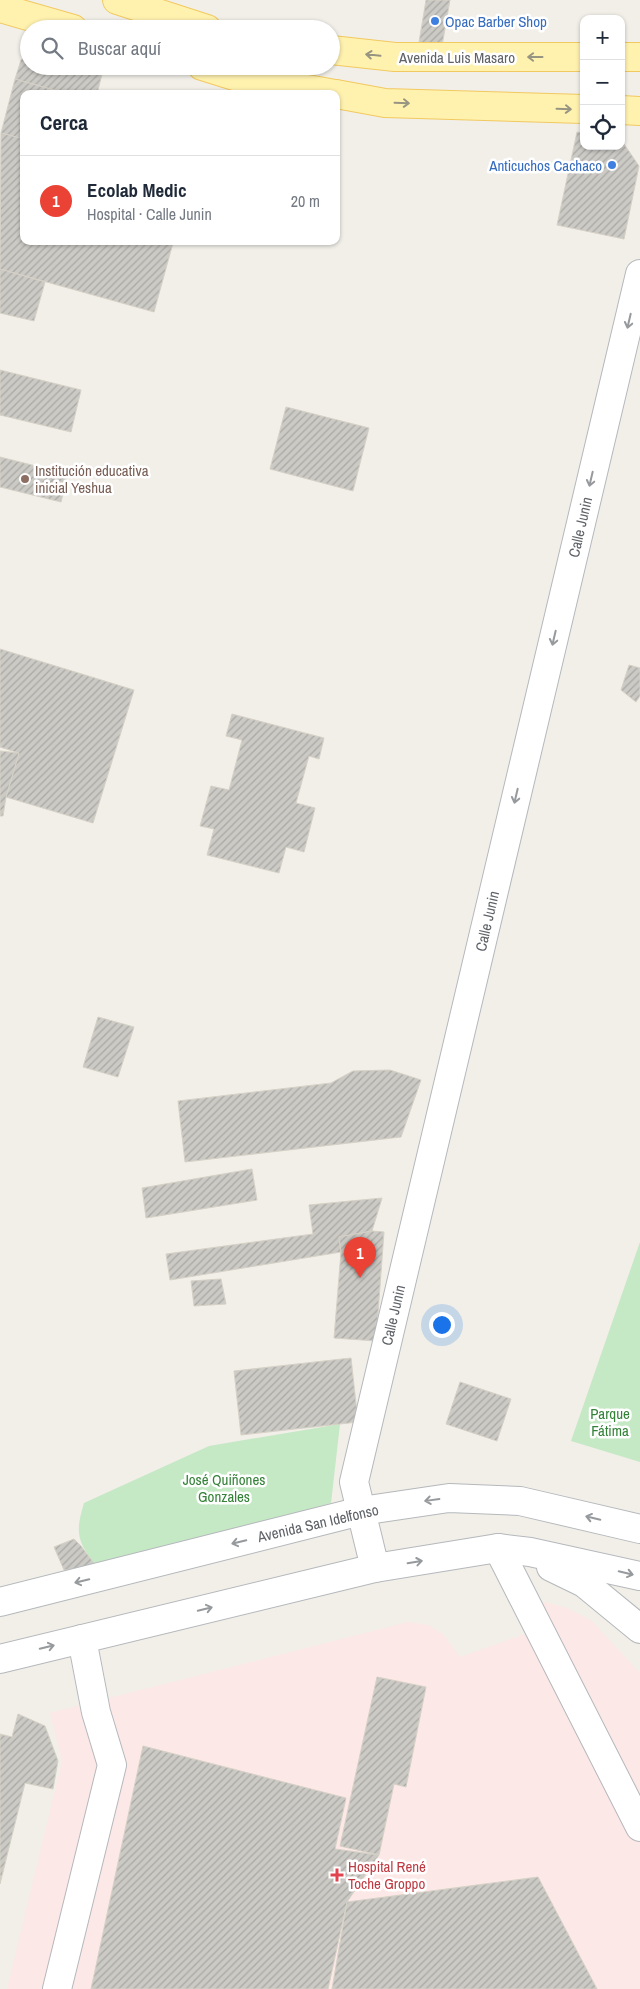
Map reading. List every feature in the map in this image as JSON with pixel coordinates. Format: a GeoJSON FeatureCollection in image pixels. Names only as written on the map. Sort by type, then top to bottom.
{"type":"FeatureCollection","features":[{"type":"Feature","properties":{"kind":"main road"},"geometry":{"type":"LineString","coordinates":[[117,0],[179,20]]}},
{"type":"Feature","properties":{"kind":"main road"},"geometry":{"type":"LineString","coordinates":[[0,8],[42,20]]}},
{"type":"Feature","properties":{"kind":"main road","name":"Avenida Luis Masaro"},"geometry":{"type":"LineString","coordinates":[[340,51],[395,57],[580,57]]}},
{"type":"Feature","properties":{"kind":"main road"},"geometry":{"type":"LineString","coordinates":[[625,57],[640,57]]}},
{"type":"Feature","properties":{"kind":"main road"},"geometry":{"type":"LineString","coordinates":[[231,75],[313,90]]}},
{"type":"Feature","properties":{"kind":"main road"},"geometry":{"type":"LineString","coordinates":[[340,95],[385,103],[580,109]]}},
{"type":"Feature","properties":{"kind":"main road"},"geometry":{"type":"LineString","coordinates":[[625,110],[640,111]]}},
{"type":"Feature","properties":{"kind":"street","name":"Calle Junin"},"geometry":{"type":"LineString","coordinates":[[375,1568],[354,1482],[640,274]]}},
{"type":"Feature","properties":{"kind":"street","name":"Avenida San Idelfonso"},"geometry":{"type":"LineString","coordinates":[[0,1602],[360,1511],[449,1498],[520,1501],[640,1529]]}},
{"type":"Feature","properties":{"kind":"street"},"geometry":{"type":"LineString","coordinates":[[507,1549],[584,1583],[640,1629]]}},
{"type":"Feature","properties":{"kind":"street"},"geometry":{"type":"LineString","coordinates":[[507,1549],[640,1827]]}},
{"type":"Feature","properties":{"kind":"street"},"geometry":{"type":"LineString","coordinates":[[0,1659],[375,1568],[507,1549],[640,1576]]}},
{"type":"Feature","properties":{"kind":"street"},"geometry":{"type":"LineString","coordinates":[[57,1989],[112,1765],[96,1712],[82,1639]]}},
{"type":"Feature","properties":{"kind":"shaded area","name":"Hospital René Toche Groppo"},"geometry":{"type":"Polygon","coordinates":[[[544,1602],[567,1608],[592,1621],[640,1673],[640,1989],[7,1989],[62,1761],[50,1713],[408,1622],[429,1625],[444,1635],[460,1657],[533,1631],[526,1610],[544,1602]]]}},
{"type":"Feature","properties":{"kind":"green space","name":"Parque Fátima"},"geometry":{"type":"Polygon","coordinates":[[[640,1242],[640,1462],[571,1441],[640,1242]]]}},
{"type":"Feature","properties":{"kind":"green space","name":"José Quiñones Gonzales"},"geometry":{"type":"Polygon","coordinates":[[[340,1424],[331,1503],[220,1535],[96,1566],[81,1543],[79,1522],[84,1503],[209,1446],[340,1424]]]}},
{"type":"Feature","properties":{"kind":"building","name":"Opac Barber Shop"},"geometry":{"type":"Polygon","coordinates":[[[426,0],[450,0],[442,46],[419,42],[426,0]]]}},
{"type":"Feature","properties":{"kind":"building"},"geometry":{"type":"Polygon","coordinates":[[[20,63],[20,75],[102,75],[98,90],[54,90],[15,79],[20,63]]]}},
{"type":"Feature","properties":{"kind":"building"},"geometry":{"type":"Polygon","coordinates":[[[15,79],[54,90],[20,90],[20,138],[1,133],[15,79]]]}},
{"type":"Feature","properties":{"kind":"building"},"geometry":{"type":"Polygon","coordinates":[[[577,132],[580,132],[580,150],[625,150],[625,145],[639,166],[624,239],[557,225],[577,132]]]}},
{"type":"Feature","properties":{"kind":"building"},"geometry":{"type":"Polygon","coordinates":[[[1,133],[20,138],[20,245],[172,245],[154,312],[0,269],[1,133]]]}},
{"type":"Feature","properties":{"kind":"building"},"geometry":{"type":"Polygon","coordinates":[[[0,269],[45,282],[34,321],[0,313],[0,269]]]}},
{"type":"Feature","properties":{"kind":"building"},"geometry":{"type":"Polygon","coordinates":[[[0,370],[81,390],[71,432],[0,415],[0,370]]]}},
{"type":"Feature","properties":{"kind":"building"},"geometry":{"type":"Polygon","coordinates":[[[286,407],[369,428],[353,491],[270,469],[286,407]]]}},
{"type":"Feature","properties":{"kind":"building"},"geometry":{"type":"Polygon","coordinates":[[[0,457],[68,474],[61,502],[0,487],[0,457]]]}},
{"type":"Feature","properties":{"kind":"building"},"geometry":{"type":"Polygon","coordinates":[[[0,649],[134,690],[93,823],[6,797],[19,753],[0,747],[0,649]]]}},
{"type":"Feature","properties":{"kind":"building"},"geometry":{"type":"Polygon","coordinates":[[[629,665],[640,668],[640,696],[636,702],[621,690],[629,665]]]}},
{"type":"Feature","properties":{"kind":"building"},"geometry":{"type":"Polygon","coordinates":[[[232,714],[324,738],[319,759],[309,756],[296,803],[315,808],[304,852],[286,847],[279,873],[207,855],[214,829],[200,826],[211,786],[229,790],[242,740],[226,736],[232,714]]]}},
{"type":"Feature","properties":{"kind":"building"},"geometry":{"type":"Polygon","coordinates":[[[0,751],[19,753],[6,797],[3,816],[0,816],[0,751]]]}},
{"type":"Feature","properties":{"kind":"building"},"geometry":{"type":"Polygon","coordinates":[[[98,1017],[134,1027],[118,1077],[83,1067],[98,1017]]]}},
{"type":"Feature","properties":{"kind":"building"},"geometry":{"type":"Polygon","coordinates":[[[390,1070],[421,1080],[401,1137],[185,1162],[178,1101],[331,1083],[353,1071],[390,1070]]]}},
{"type":"Feature","properties":{"kind":"building"},"geometry":{"type":"Polygon","coordinates":[[[252,1169],[257,1200],[146,1218],[142,1188],[252,1169]]]}},
{"type":"Feature","properties":{"kind":"building"},"geometry":{"type":"Polygon","coordinates":[[[382,1198],[372,1231],[339,1237],[341,1252],[170,1280],[166,1254],[313,1234],[309,1205],[382,1198]]]}},
{"type":"Feature","properties":{"kind":"building"},"geometry":{"type":"Polygon","coordinates":[[[372,1231],[384,1232],[376,1341],[334,1338],[341,1252],[339,1237],[372,1231]]]}},
{"type":"Feature","properties":{"kind":"building"},"geometry":{"type":"Polygon","coordinates":[[[221,1279],[226,1304],[194,1306],[191,1281],[221,1279]]]}},
{"type":"Feature","properties":{"kind":"building"},"geometry":{"type":"Polygon","coordinates":[[[351,1358],[358,1422],[241,1435],[234,1371],[351,1358]]]}},
{"type":"Feature","properties":{"kind":"building"},"geometry":{"type":"Polygon","coordinates":[[[460,1382],[511,1399],[497,1441],[446,1424],[460,1382]]]}},
{"type":"Feature","properties":{"kind":"building"},"geometry":{"type":"Polygon","coordinates":[[[74,1539],[96,1566],[64,1570],[54,1547],[74,1539]]]}},
{"type":"Feature","properties":{"kind":"building"},"geometry":{"type":"Polygon","coordinates":[[[377,1677],[426,1687],[406,1787],[394,1784],[379,1855],[340,1846],[377,1677]]]}},
{"type":"Feature","properties":{"kind":"building"},"geometry":{"type":"Polygon","coordinates":[[[18,1714],[45,1726],[58,1761],[53,1789],[25,1783],[0,1884],[0,1734],[12,1737],[18,1714]]]}},
{"type":"Feature","properties":{"kind":"building"},"geometry":{"type":"Polygon","coordinates":[[[143,1746],[346,1798],[335,1849],[379,1855],[347,1902],[328,1989],[91,1989],[143,1746]]]}},
{"type":"Feature","properties":{"kind":"building"},"geometry":{"type":"Polygon","coordinates":[[[538,1877],[597,1989],[332,1989],[347,1902],[538,1877]]]}},
{"type":"Feature","properties":{"kind":"place","name":"Opac Barber Shop"},"geometry":{"type":"Point","coordinates":[435,21]}},
{"type":"Feature","properties":{"kind":"place","name":"Anticuchos Cachaco"},"geometry":{"type":"Point","coordinates":[612,165]}},
{"type":"Feature","properties":{"kind":"place","name":"Institución educativa inicial Yeshua"},"geometry":{"type":"Point","coordinates":[25,479]}},
{"type":"Feature","properties":{"kind":"place","name":"Ecolab Medic"},"geometry":{"type":"Point","coordinates":[360,1278]}},
{"type":"Feature","properties":{"kind":"place","name":"Hospital René Toche Groppo"},"geometry":{"type":"Point","coordinates":[337,1875]}}]}
